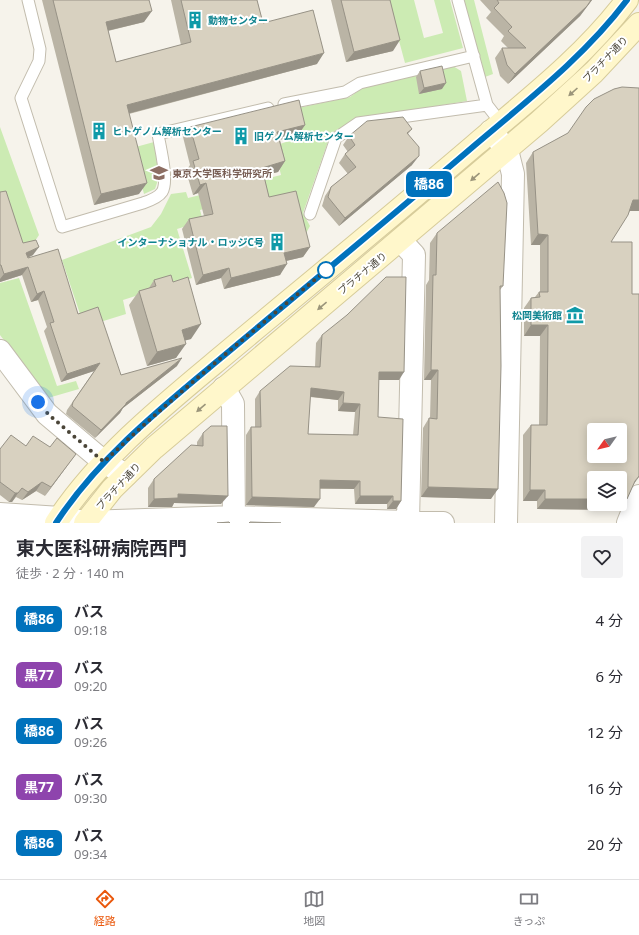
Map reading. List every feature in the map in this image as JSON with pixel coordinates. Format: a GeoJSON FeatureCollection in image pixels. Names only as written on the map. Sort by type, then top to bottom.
{"type":"FeatureCollection","features":[{"type":"Feature","properties":{"kind":"main road"},"geometry":{"type":"LineString","coordinates":[[58,520],[104,462],[138,430],[210,367],[496,127],[630,8]]}},
{"type":"Feature","properties":{"kind":"main road","name":"プラチナ通り"},"geometry":{"type":"LineString","coordinates":[[86,522],[126,475],[224,388],[401,241],[507,150],[594,72],[639,24]]}},
{"type":"Feature","properties":{"kind":"street"},"geometry":{"type":"LineString","coordinates":[[496,127],[507,150],[513,174],[514,193],[506,523]]}},
{"type":"Feature","properties":{"kind":"street"},"geometry":{"type":"LineString","coordinates":[[401,241],[414,255],[408,522]]}},
{"type":"Feature","properties":{"kind":"street"},"geometry":{"type":"LineString","coordinates":[[0,351],[48,414],[104,462],[126,475]]}},
{"type":"Feature","properties":{"kind":"street"},"geometry":{"type":"LineString","coordinates":[[224,388],[233,404],[234,520]]}},
{"type":"Feature","properties":{"kind":"street"},"geometry":{"type":"LineString","coordinates":[[628,523],[639,496]]}},
{"type":"Feature","properties":{"kind":"street"},"geometry":{"type":"LineString","coordinates":[[0,514],[86,522],[234,520],[443,523]]}},
{"type":"Feature","properties":{"kind":"lane"},"geometry":{"type":"LineString","coordinates":[[28,0],[40,49],[39,61],[21,98],[62,227],[143,203],[154,199],[161,193],[165,184],[158,134],[281,105],[345,92],[360,84],[474,56]]}},
{"type":"Feature","properties":{"kind":"lane"},"geometry":{"type":"LineString","coordinates":[[458,0],[487,105],[496,127]]}},
{"type":"Feature","properties":{"kind":"lane"},"geometry":{"type":"LineString","coordinates":[[310,214],[336,138],[358,123],[487,105]]}},
{"type":"Feature","properties":{"kind":"green space"},"geometry":{"type":"Polygon","coordinates":[[[388,0],[414,0],[424,38],[443,33],[434,0],[450,0],[463,48],[405,63],[388,0]]]}},
{"type":"Feature","properties":{"kind":"green space"},"geometry":{"type":"Polygon","coordinates":[[[463,0],[474,0],[493,74],[485,77],[463,0]]]}},
{"type":"Feature","properties":{"kind":"green space"},"geometry":{"type":"Polygon","coordinates":[[[453,66],[461,71],[467,101],[358,119],[331,133],[303,213],[310,226],[300,244],[265,206],[262,194],[200,210],[203,221],[177,229],[192,278],[123,300],[126,314],[97,323],[80,314],[62,260],[151,227],[161,214],[171,194],[186,192],[188,198],[281,175],[274,146],[301,137],[293,109],[350,97],[362,88],[453,66]]]}},
{"type":"Feature","properties":{"kind":"green space"},"geometry":{"type":"Polygon","coordinates":[[[0,127],[39,235],[33,244],[18,249],[0,196],[0,127]]]}},
{"type":"Feature","properties":{"kind":"green space"},"geometry":{"type":"Polygon","coordinates":[[[154,142],[159,177],[155,189],[144,194],[132,148],[154,142]]]}},
{"type":"Feature","properties":{"kind":"green space"},"geometry":{"type":"Polygon","coordinates":[[[19,278],[57,386],[76,381],[79,389],[48,398],[0,335],[0,283],[19,278]]]}},
{"type":"Feature","properties":{"kind":"building"},"geometry":{"type":"Polygon","coordinates":[[[53,0],[149,0],[152,11],[106,22],[116,62],[191,42],[181,0],[257,0],[263,23],[313,10],[324,53],[127,105],[147,183],[101,194],[53,0]]]}},
{"type":"Feature","properties":{"kind":"building"},"geometry":{"type":"Polygon","coordinates":[[[341,0],[390,0],[400,40],[354,52],[341,0]]]}},
{"type":"Feature","properties":{"kind":"building"},"geometry":{"type":"Polygon","coordinates":[[[497,0],[591,0],[587,6],[515,74],[507,65],[502,48],[526,48],[508,31],[512,27],[494,8],[499,3],[497,0]]]}},
{"type":"Feature","properties":{"kind":"building"},"geometry":{"type":"Polygon","coordinates":[[[442,66],[446,83],[424,88],[420,71],[442,66]]]}},
{"type":"Feature","properties":{"kind":"building"},"geometry":{"type":"Polygon","coordinates":[[[622,87],[639,88],[639,200],[633,200],[628,215],[611,242],[632,242],[632,294],[639,294],[639,476],[635,481],[627,499],[627,471],[587,471],[587,499],[545,499],[545,490],[530,490],[531,425],[547,425],[548,325],[531,325],[531,298],[540,297],[539,292],[548,292],[548,235],[538,234],[533,152],[568,133],[586,107],[594,99],[614,89],[622,87]]]}},
{"type":"Feature","properties":{"kind":"building"},"geometry":{"type":"Polygon","coordinates":[[[299,100],[305,125],[277,132],[285,161],[262,168],[269,197],[296,191],[310,247],[284,253],[287,264],[231,278],[229,268],[203,275],[189,219],[213,214],[206,183],[200,185],[193,161],[199,159],[190,127],[299,100]]]}},
{"type":"Feature","properties":{"kind":"building"},"geometry":{"type":"Polygon","coordinates":[[[403,117],[412,129],[407,133],[419,147],[419,156],[345,218],[328,197],[331,187],[356,167],[345,154],[355,145],[349,136],[367,121],[403,117]]]}},
{"type":"Feature","properties":{"kind":"building"},"geometry":{"type":"Polygon","coordinates":[[[498,182],[507,203],[503,286],[500,286],[501,366],[498,489],[428,487],[429,418],[437,419],[438,370],[431,370],[433,275],[436,275],[437,233],[498,182]]]}},
{"type":"Feature","properties":{"kind":"building"},"geometry":{"type":"Polygon","coordinates":[[[6,191],[23,243],[36,240],[39,247],[26,253],[28,258],[58,249],[78,314],[98,307],[121,375],[182,358],[126,403],[101,430],[72,406],[73,402],[100,363],[67,374],[50,323],[54,322],[44,291],[37,294],[28,267],[4,274],[0,265],[0,192],[6,191]]]}},
{"type":"Feature","properties":{"kind":"building"},"geometry":{"type":"Polygon","coordinates":[[[171,275],[173,282],[188,277],[201,324],[182,330],[186,344],[157,352],[139,291],[156,286],[154,280],[171,275]]]}},
{"type":"Feature","properties":{"kind":"building"},"geometry":{"type":"Polygon","coordinates":[[[386,277],[406,277],[404,372],[379,372],[378,417],[403,419],[401,501],[393,501],[393,496],[360,496],[360,481],[320,480],[320,499],[252,497],[251,427],[261,427],[260,391],[290,366],[320,367],[322,335],[347,315],[386,277]],[[311,388],[308,434],[358,435],[360,404],[343,403],[344,392],[311,388]]]}},
{"type":"Feature","properties":{"kind":"building"},"geometry":{"type":"Polygon","coordinates":[[[211,426],[227,426],[228,496],[178,494],[178,498],[154,499],[154,479],[191,445],[203,446],[203,433],[211,426]]]}},
{"type":"Feature","properties":{"kind":"building"},"geometry":{"type":"Polygon","coordinates":[[[11,435],[26,446],[33,436],[50,447],[57,438],[76,454],[51,487],[42,482],[28,492],[22,488],[18,493],[15,493],[0,482],[0,449],[11,435]]]}},
{"type":"Feature","properties":{"kind":"building"},"geometry":{"type":"Polygon","coordinates":[[[250,522],[281,523],[249,523],[250,522]]]}},
{"type":"Feature","properties":{"kind":"bus line","name":"橋86"},"geometry":{"type":"LineString","coordinates":[[56,523],[104,462],[138,430],[210,367],[391,217],[549,81],[577,56],[627,0]]}},
{"type":"Feature","properties":{"kind":"place","name":"動物センター"},"geometry":{"type":"Point","coordinates":[195,20]}},
{"type":"Feature","properties":{"kind":"place","name":"ヒトゲノム解析センター"},"geometry":{"type":"Point","coordinates":[99,131]}},
{"type":"Feature","properties":{"kind":"place","name":"旧ゲノム解析センター"},"geometry":{"type":"Point","coordinates":[241,136]}},
{"type":"Feature","properties":{"kind":"place","name":"東京大学医科学研究所"},"geometry":{"type":"Point","coordinates":[159,173]}},
{"type":"Feature","properties":{"kind":"place","name":"インターナショナル・ロッジC号"},"geometry":{"type":"Point","coordinates":[277,242]}},
{"type":"Feature","properties":{"kind":"place","name":"松岡美術館"},"geometry":{"type":"Point","coordinates":[575,315]}},
{"type":"Feature","properties":{"kind":"route"},"geometry":{"type":"LineString","coordinates":[[38,402],[48,414],[104,462],[210,367],[330,267],[326,270]]}}]}
